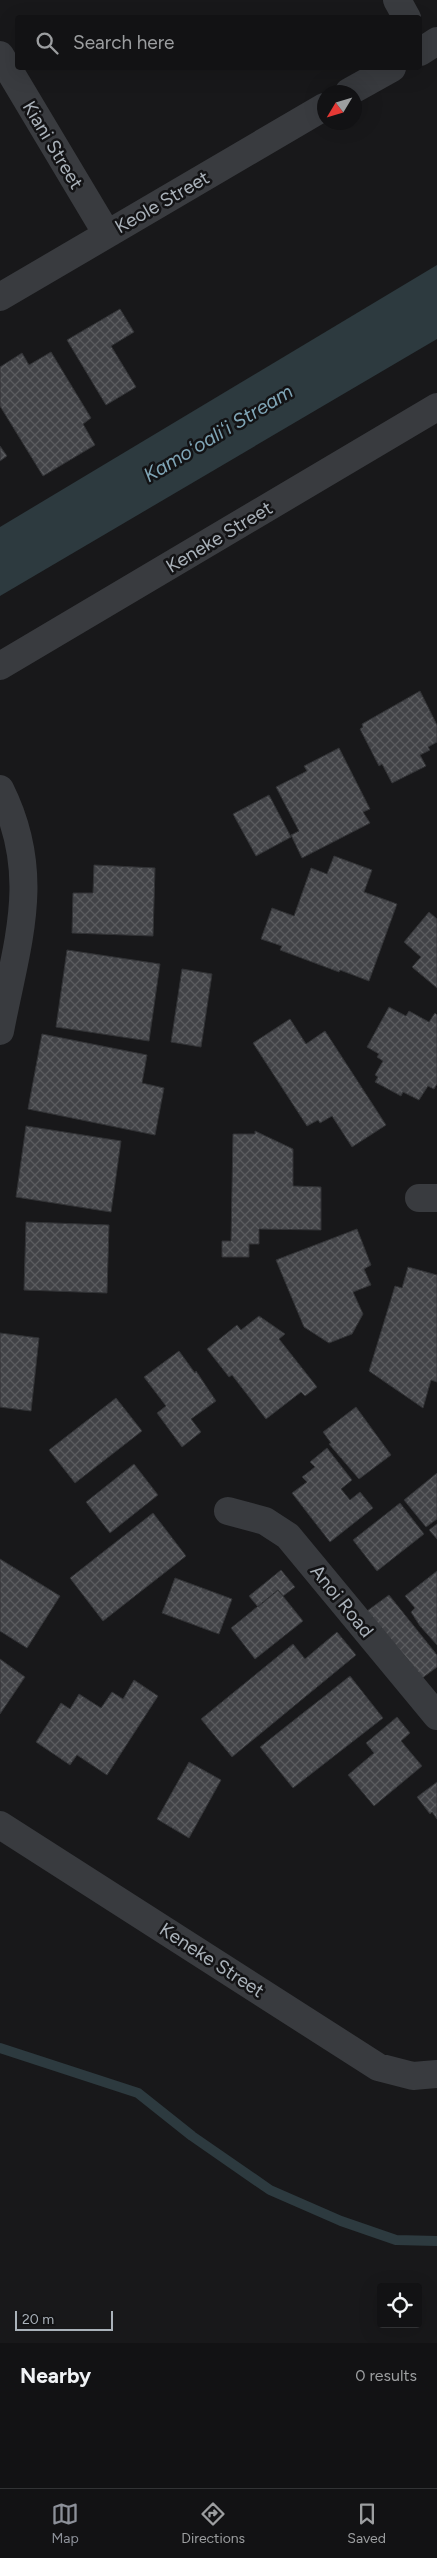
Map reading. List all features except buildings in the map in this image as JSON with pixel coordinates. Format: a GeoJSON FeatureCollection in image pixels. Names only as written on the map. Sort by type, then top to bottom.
{"type":"FeatureCollection","features":[{"type":"Feature","properties":{"kind":"street"},"geometry":{"type":"LineString","coordinates":[[397,0],[406,15]]}},
{"type":"Feature","properties":{"kind":"street","name":"Kiani Street"},"geometry":{"type":"LineString","coordinates":[[0,55],[107,234]]}},
{"type":"Feature","properties":{"kind":"street"},"geometry":{"type":"LineString","coordinates":[[362,85],[388,70]]}},
{"type":"Feature","properties":{"kind":"street","name":"Keole Street"},"geometry":{"type":"LineString","coordinates":[[0,297],[317,111]]}},
{"type":"Feature","properties":{"kind":"street","name":"Keneke Street"},"geometry":{"type":"LineString","coordinates":[[0,666],[437,407]]}},
{"type":"Feature","properties":{"kind":"street"},"geometry":{"type":"LineString","coordinates":[[0,789],[18,832],[25,880],[24,906],[0,1031]]}},
{"type":"Feature","properties":{"kind":"street","name":"Anoi Road"},"geometry":{"type":"LineString","coordinates":[[228,1511],[265,1521],[288,1536],[437,1716]]}},
{"type":"Feature","properties":{"kind":"street","name":"Keneke Street"},"geometry":{"type":"LineString","coordinates":[[0,1825],[378,2067],[404,2074],[434,2074]]}},
{"type":"Feature","properties":{"kind":"water","name":"Kamoʻoaliʻi Stream"},"geometry":{"type":"Polygon","coordinates":[[[437,265],[437,339],[0,596],[0,527],[437,265]]]}},
{"type":"Feature","properties":{"kind":"waterway"},"geometry":{"type":"LineString","coordinates":[[0,2048],[138,2093],[192,2136],[270,2190],[341,2221],[396,2240],[437,2241]]}}]}
